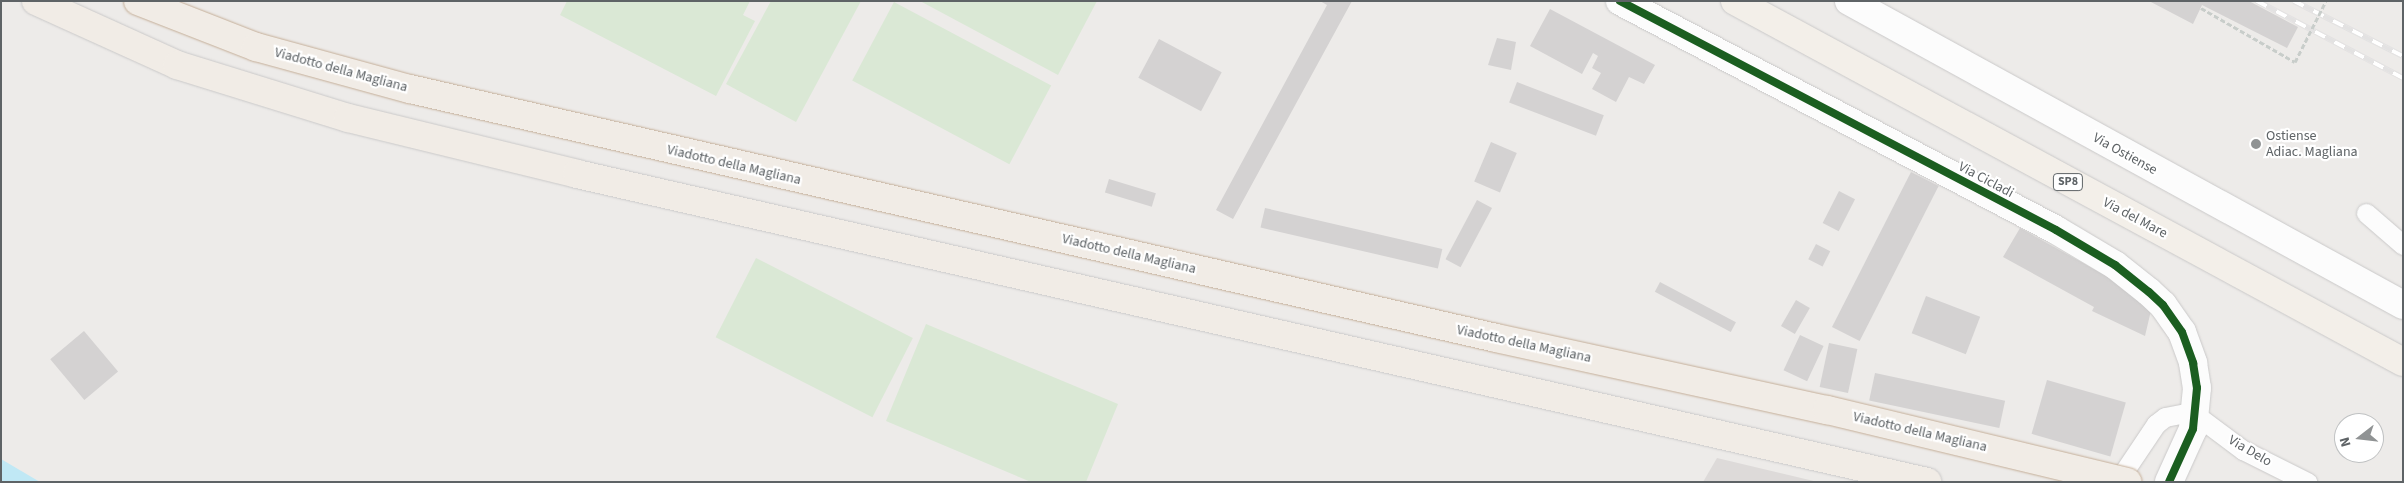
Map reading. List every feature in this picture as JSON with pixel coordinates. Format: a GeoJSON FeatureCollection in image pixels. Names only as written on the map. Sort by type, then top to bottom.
{"type":"FeatureCollection","features":[{"type":"Feature","properties":{"kind":"highway"},"geometry":{"type":"LineString","coordinates":[[36,1],[177,65],[348,118],[576,174],[1927,482]]}},
{"type":"Feature","properties":{"kind":"highway","name":"Viadotto della Magliana"},"geometry":{"type":"LineString","coordinates":[[138,1],[256,47],[385,83],[1496,338],[1827,410],[2128,482]]}},
{"type":"Feature","properties":{"kind":"main road","name":"Via del Mare"},"geometry":{"type":"LineString","coordinates":[[1735,1],[2403,362]]}},
{"type":"Feature","properties":{"kind":"street","name":"Via Cicladi"},"geometry":{"type":"LineString","coordinates":[[1620,1],[2056,230],[2121,270],[2163,305],[2182,332],[2194,369],[2196,415],[2169,482]]}},
{"type":"Feature","properties":{"kind":"street","name":"Via Ostiense"},"geometry":{"type":"LineString","coordinates":[[1849,1],[2403,305]]}},
{"type":"Feature","properties":{"kind":"lane"},"geometry":{"type":"LineString","coordinates":[[2366,213],[2403,245]]}},
{"type":"Feature","properties":{"kind":"lane"},"geometry":{"type":"LineString","coordinates":[[2116,482],[2156,424],[2175,414],[2196,415]]}},
{"type":"Feature","properties":{"kind":"lane","name":"Via Delo"},"geometry":{"type":"LineString","coordinates":[[2196,415],[2243,450],[2307,482]]}},
{"type":"Feature","properties":{"kind":"path"},"geometry":{"type":"LineString","coordinates":[[2200,8],[2295,62],[2326,1]]}},
{"type":"Feature","properties":{"kind":"shaded area"},"geometry":{"type":"Polygon","coordinates":[[[1717,458],[1818,482],[1703,482],[1717,458]]]}},
{"type":"Feature","properties":{"kind":"green space"},"geometry":{"type":"Polygon","coordinates":[[[567,1],[750,1],[743,15],[755,21],[716,96],[560,15],[567,1]]]}},
{"type":"Feature","properties":{"kind":"green space"},"geometry":{"type":"Polygon","coordinates":[[[771,1],[861,1],[796,122],[726,84],[771,1]]]}},
{"type":"Feature","properties":{"kind":"green space"},"geometry":{"type":"Polygon","coordinates":[[[920,1],[1097,1],[1058,75],[920,1]]]}},
{"type":"Feature","properties":{"kind":"green space"},"geometry":{"type":"Polygon","coordinates":[[[894,2],[1051,86],[1009,164],[852,81],[894,2]]]}},
{"type":"Feature","properties":{"kind":"green space"},"geometry":{"type":"Polygon","coordinates":[[[756,258],[913,338],[872,417],[716,337],[756,258]]]}},
{"type":"Feature","properties":{"kind":"green space"},"geometry":{"type":"Polygon","coordinates":[[[926,324],[1118,404],[1086,482],[1031,482],[886,421],[926,324]]]}},
{"type":"Feature","properties":{"kind":"water"},"geometry":{"type":"Polygon","coordinates":[[[1,459],[40,482],[1,482],[1,459]]]}},
{"type":"Feature","properties":{"kind":"building"},"geometry":{"type":"Polygon","coordinates":[[[1320,1],[1352,1],[1233,219],[1216,210],[1327,5],[1320,1]]]}},
{"type":"Feature","properties":{"kind":"building"},"geometry":{"type":"Polygon","coordinates":[[[2149,1],[2249,1],[2298,27],[2287,48],[2202,5],[2193,24],[2149,1]]]}},
{"type":"Feature","properties":{"kind":"building"},"geometry":{"type":"Polygon","coordinates":[[[1550,9],[1655,65],[1644,84],[1629,77],[1616,102],[1592,89],[1601,73],[1592,68],[1598,56],[1593,53],[1582,74],[1530,46],[1550,9]]]}},
{"type":"Feature","properties":{"kind":"building"},"geometry":{"type":"Polygon","coordinates":[[[1497,38],[1516,42],[1511,70],[1488,65],[1497,38]]]}},
{"type":"Feature","properties":{"kind":"building"},"geometry":{"type":"Polygon","coordinates":[[[1159,39],[1222,72],[1201,111],[1138,78],[1159,39]]]}},
{"type":"Feature","properties":{"kind":"building"},"geometry":{"type":"Polygon","coordinates":[[[1517,82],[1604,115],[1596,136],[1509,103],[1517,82]]]}},
{"type":"Feature","properties":{"kind":"building"},"geometry":{"type":"Polygon","coordinates":[[[1491,142],[1517,153],[1500,193],[1474,182],[1491,142]]]}},
{"type":"Feature","properties":{"kind":"building"},"geometry":{"type":"Polygon","coordinates":[[[1911,172],[1939,186],[1860,341],[1832,327],[1911,172]]]}},
{"type":"Feature","properties":{"kind":"building"},"geometry":{"type":"Polygon","coordinates":[[[1109,179],[1156,193],[1152,207],[1105,192],[1109,179]]]}},
{"type":"Feature","properties":{"kind":"building"},"geometry":{"type":"Polygon","coordinates":[[[1839,191],[1855,199],[1839,231],[1823,223],[1839,191]]]}},
{"type":"Feature","properties":{"kind":"building"},"geometry":{"type":"Polygon","coordinates":[[[1477,200],[1492,208],[1461,267],[1446,259],[1477,200]]]}},
{"type":"Feature","properties":{"kind":"building"},"geometry":{"type":"Polygon","coordinates":[[[1265,208],[1442,249],[1438,268],[1261,227],[1265,208]]]}},
{"type":"Feature","properties":{"kind":"building"},"geometry":{"type":"Polygon","coordinates":[[[2020,228],[2153,302],[2145,336],[2092,311],[2094,307],[2003,257],[2020,228]]]}},
{"type":"Feature","properties":{"kind":"building"},"geometry":{"type":"Polygon","coordinates":[[[1816,244],[1830,251],[1823,266],[1808,259],[1816,244]]]}},
{"type":"Feature","properties":{"kind":"building"},"geometry":{"type":"Polygon","coordinates":[[[1660,282],[1736,322],[1731,332],[1655,292],[1660,282]]]}},
{"type":"Feature","properties":{"kind":"building"},"geometry":{"type":"Polygon","coordinates":[[[1926,296],[1980,317],[1966,354],[1912,333],[1926,296]]]}},
{"type":"Feature","properties":{"kind":"building"},"geometry":{"type":"Polygon","coordinates":[[[1796,300],[1810,308],[1795,334],[1781,326],[1796,300]]]}},
{"type":"Feature","properties":{"kind":"building"},"geometry":{"type":"Polygon","coordinates":[[[84,331],[118,372],[84,400],[50,359],[84,331]]]}},
{"type":"Feature","properties":{"kind":"building"},"geometry":{"type":"Polygon","coordinates":[[[1800,335],[1824,346],[1807,381],[1784,370],[1800,335]]]}},
{"type":"Feature","properties":{"kind":"building"},"geometry":{"type":"Polygon","coordinates":[[[1829,343],[1857,349],[1848,393],[1820,387],[1829,343]]]}},
{"type":"Feature","properties":{"kind":"building"},"geometry":{"type":"Polygon","coordinates":[[[1875,373],[2005,401],[1999,428],[1869,400],[1875,373]]]}},
{"type":"Feature","properties":{"kind":"building"},"geometry":{"type":"Polygon","coordinates":[[[2047,380],[2126,403],[2110,456],[2032,434],[2047,380]]]}},
{"type":"Feature","properties":{"kind":"railway"},"geometry":{"type":"LineString","coordinates":[[2257,1],[2403,78]]}},
{"type":"Feature","properties":{"kind":"railway"},"geometry":{"type":"LineString","coordinates":[[2294,1],[2403,56]]}},
{"type":"Feature","properties":{"kind":"cycle path"},"geometry":{"type":"LineString","coordinates":[[1620,1],[2056,230],[2115,265],[2149,292],[2163,305],[2182,332],[2193,363],[2197,388],[2193,429],[2169,482]]}},
{"type":"Feature","properties":{"kind":"place","name":"Ostiense Adiac. Magliana"},"geometry":{"type":"Point","coordinates":[2256,144]}}]}
